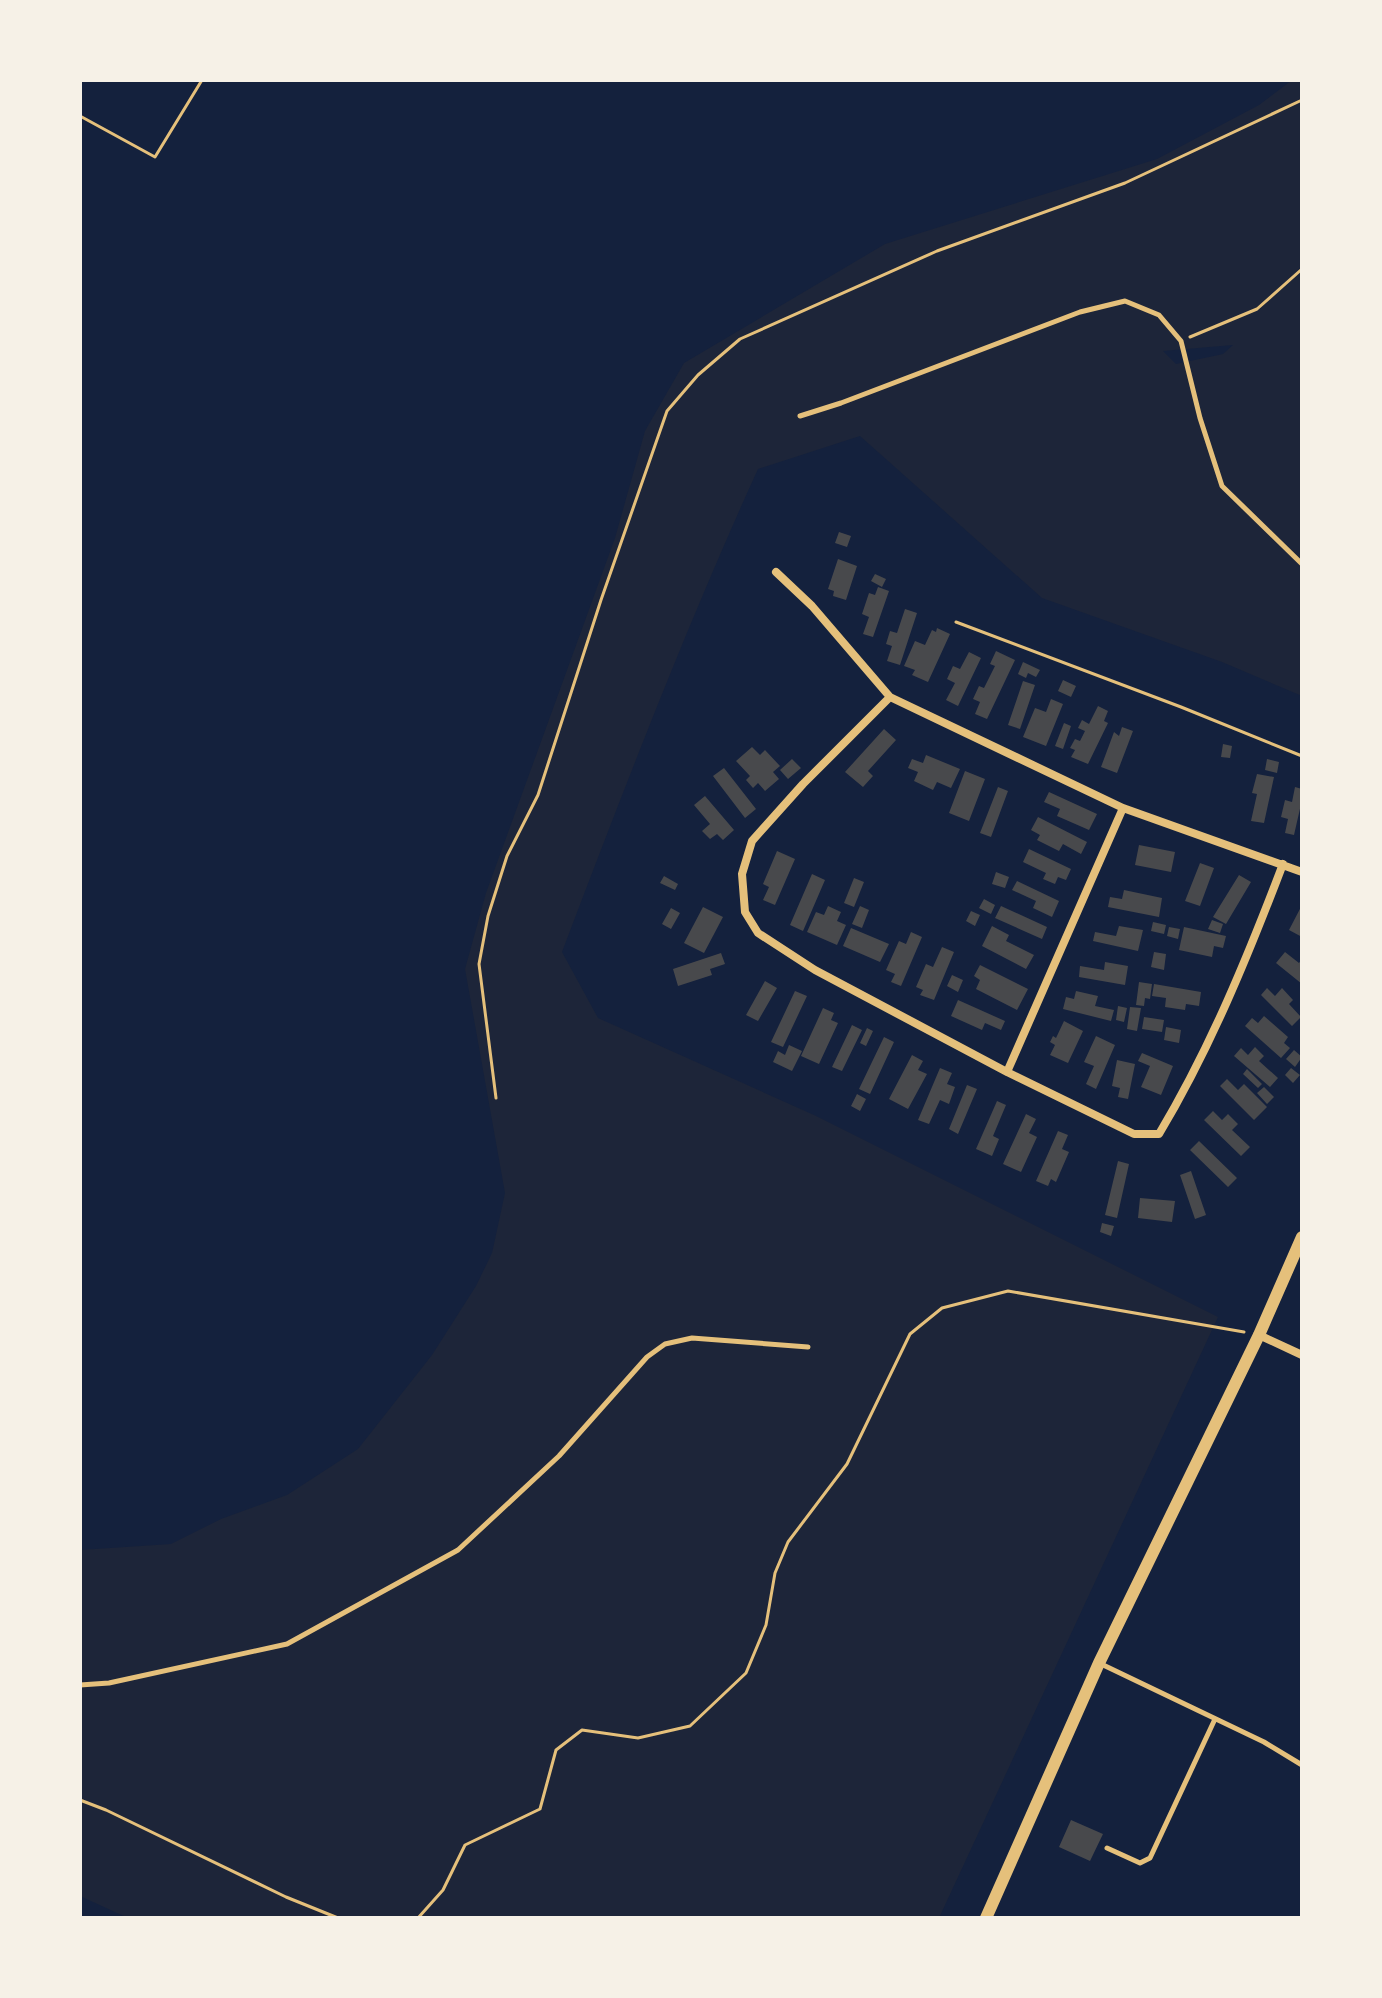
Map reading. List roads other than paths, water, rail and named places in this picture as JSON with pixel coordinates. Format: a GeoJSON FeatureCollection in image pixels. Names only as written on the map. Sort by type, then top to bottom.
{"type":"FeatureCollection","features":[{"type":"Feature","properties":{"kind":"street"},"geometry":{"type":"LineString","coordinates":[[776,572],[812,606],[890,697],[1123,808],[1302,872]]}},
{"type":"Feature","properties":{"kind":"street"},"geometry":{"type":"LineString","coordinates":[[890,697],[803,784],[752,841],[742,874],[745,912],[758,933],[815,970],[1007,1072],[1134,1134],[1159,1134],[1189,1085],[1283,864]]}},
{"type":"Feature","properties":{"kind":"street"},"geometry":{"type":"LineString","coordinates":[[1007,1072],[1123,808]]}},
{"type":"Feature","properties":{"kind":"street"},"geometry":{"type":"LineString","coordinates":[[986,1918],[1099,1663],[1259,1335],[1302,1237]]}},
{"type":"Feature","properties":{"kind":"street"},"geometry":{"type":"LineString","coordinates":[[1259,1335],[1302,1355]]}},
{"type":"Feature","properties":{"kind":"lane"},"geometry":{"type":"LineString","coordinates":[[800,416],[1080,312],[1125,301],[1159,315],[1181,341],[1200,418],[1222,486],[1302,564]]}},
{"type":"Feature","properties":{"kind":"lane"},"geometry":{"type":"LineString","coordinates":[[80,1685],[109,1683],[287,1644],[458,1550],[559,1456],[647,1357],[665,1344],[692,1338],[808,1347]]}},
{"type":"Feature","properties":{"kind":"lane"},"geometry":{"type":"LineString","coordinates":[[1099,1663],[1264,1742],[1302,1765]]}},
{"type":"Feature","properties":{"kind":"lane"},"geometry":{"type":"LineString","coordinates":[[1107,1848],[1140,1863],[1150,1858],[1215,1719]]}}]}
